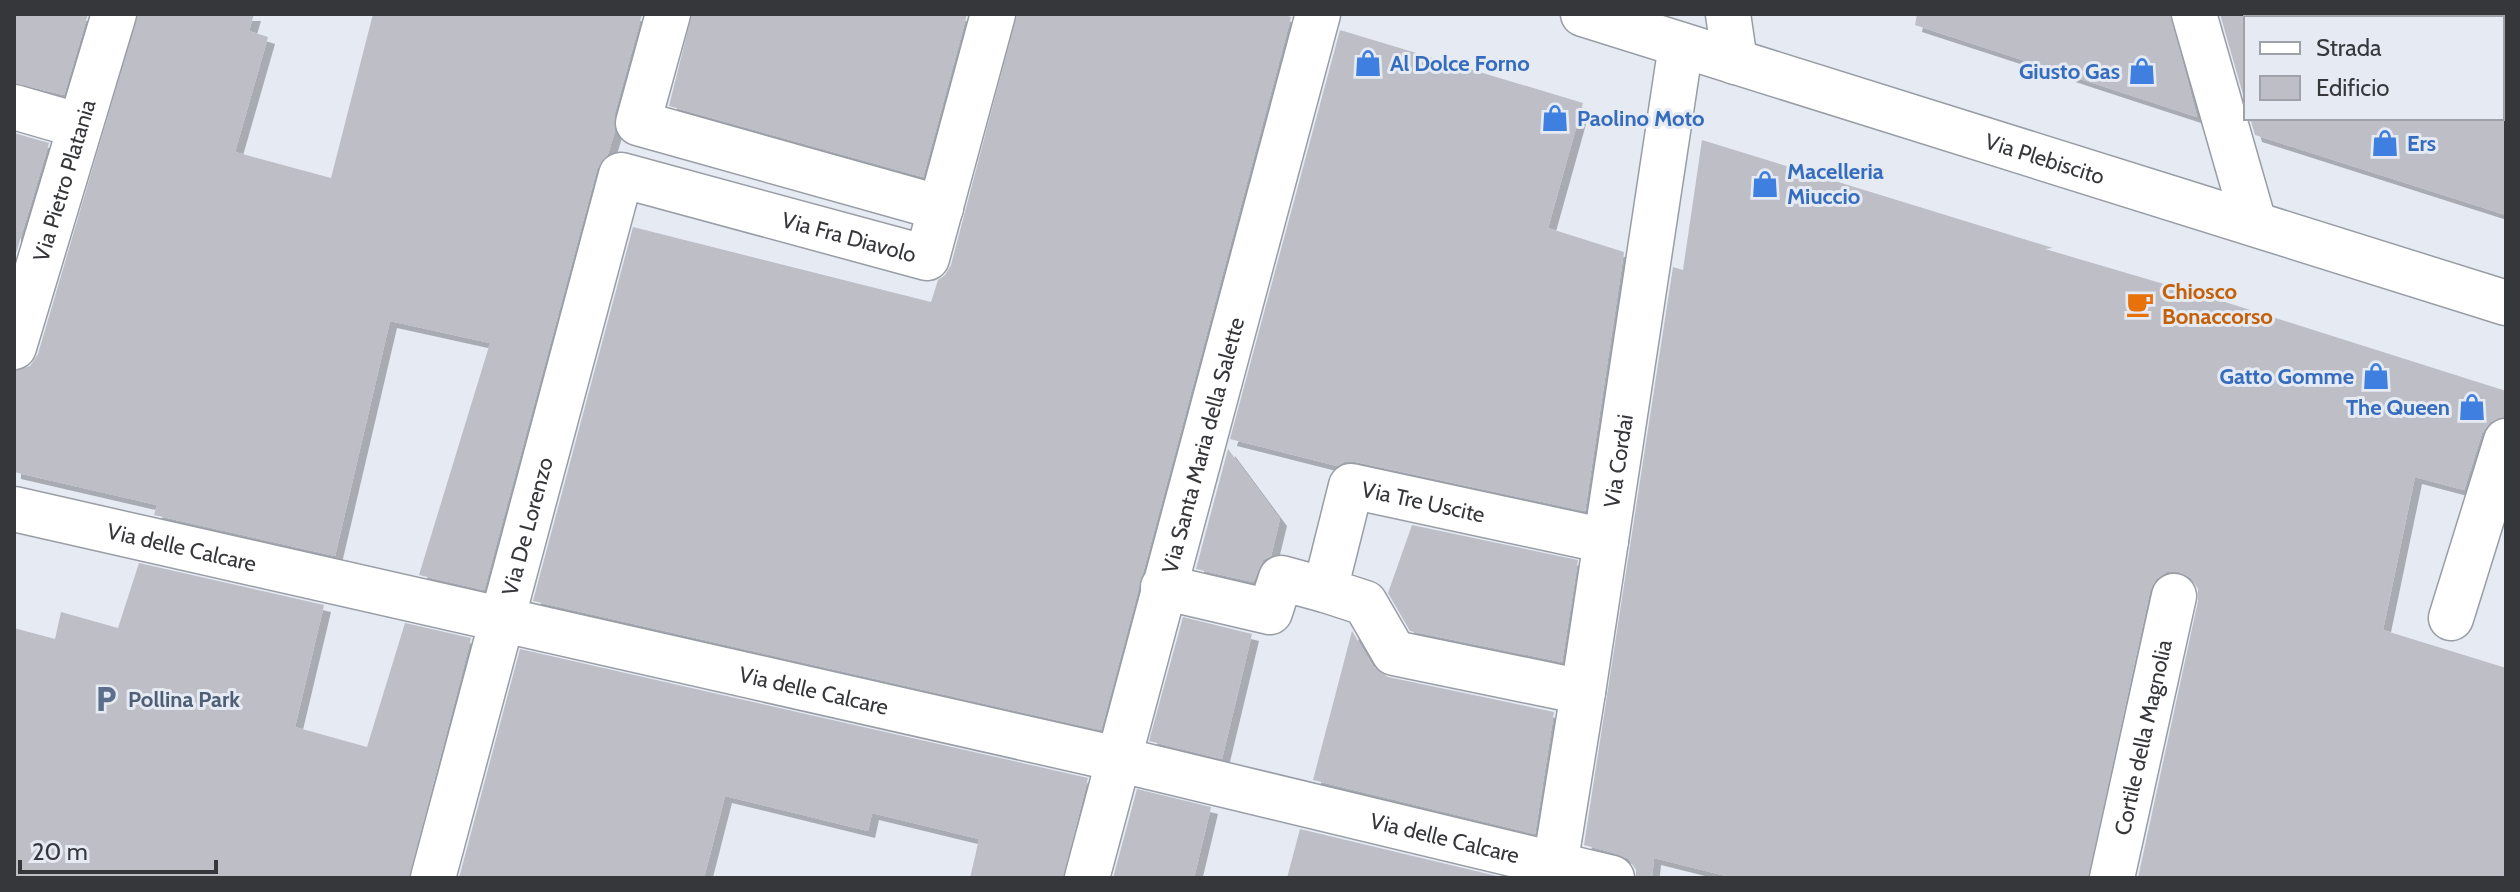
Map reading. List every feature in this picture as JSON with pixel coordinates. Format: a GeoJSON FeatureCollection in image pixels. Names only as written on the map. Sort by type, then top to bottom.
{"type":"FeatureCollection","features":[{"type":"Feature","properties":{"kind":"street","name":"Via Pietro Platania"},"geometry":{"type":"LineString","coordinates":[[14,347],[114,14]]}},
{"type":"Feature","properties":{"kind":"street"},"geometry":{"type":"LineString","coordinates":[[668,14],[638,123],[941,208]]}},
{"type":"Feature","properties":{"kind":"street","name":"Via Fra Diavolo"},"geometry":{"type":"LineString","coordinates":[[621,175],[927,258],[993,14]]}},
{"type":"Feature","properties":{"kind":"street","name":"Via Santa Maria della Salette"},"geometry":{"type":"LineString","coordinates":[[1087,878],[1318,14]]}},
{"type":"Feature","properties":{"kind":"street","name":"Via Plebiscito"},"geometry":{"type":"LineString","coordinates":[[1583,14],[2506,303]]}},
{"type":"Feature","properties":{"kind":"street"},"geometry":{"type":"LineString","coordinates":[[1728,14],[1735,62]]}},
{"type":"Feature","properties":{"kind":"street"},"geometry":{"type":"LineString","coordinates":[[2194,14],[2254,223]]}},
{"type":"Feature","properties":{"kind":"street","name":"Via Cordai"},"geometry":{"type":"LineString","coordinates":[[1554,871],[1681,45]]}},
{"type":"Feature","properties":{"kind":"street"},"geometry":{"type":"LineString","coordinates":[[14,107],[80,126]]}},
{"type":"Feature","properties":{"kind":"street","name":"Via De Lorenzo"},"geometry":{"type":"LineString","coordinates":[[433,878],[621,175]]}},
{"type":"Feature","properties":{"kind":"street"},"geometry":{"type":"LineString","coordinates":[[2451,618],[2506,441]]}},
{"type":"Feature","properties":{"kind":"street","name":"Via Tre Uscite"},"geometry":{"type":"LineString","coordinates":[[1325,590],[1351,486],[1606,541]]}},
{"type":"Feature","properties":{"kind":"street","name":"Via delle Calcare"},"geometry":{"type":"LineString","coordinates":[[14,509],[1117,759],[1554,871],[1612,878]]}},
{"type":"Feature","properties":{"kind":"street"},"geometry":{"type":"LineString","coordinates":[[1163,587],[1270,612],[1281,578],[1365,603],[1394,653],[1583,692]]}},
{"type":"Feature","properties":{"kind":"street","name":"Cortile della Magnolia"},"geometry":{"type":"LineString","coordinates":[[2112,878],[2174,596]]}},
{"type":"Feature","properties":{"kind":"building"},"geometry":{"type":"Polygon","coordinates":[[[14,14],[88,14],[64,95],[14,83],[14,14]]]}},
{"type":"Feature","properties":{"kind":"building"},"geometry":{"type":"Polygon","coordinates":[[[138,14],[254,14],[249,31],[268,37],[235,152],[331,178],[373,14],[642,14],[614,116],[615,131],[608,154],[597,169],[484,590],[419,575],[490,343],[390,321],[335,556],[154,515],[157,505],[14,472],[14,371],[30,366],[38,354],[138,14]]]}},
{"type":"Feature","properties":{"kind":"building"},"geometry":{"type":"Polygon","coordinates":[[[692,14],[967,14],[923,177],[669,106],[692,14]]]}},
{"type":"Feature","properties":{"kind":"building"},"geometry":{"type":"Polygon","coordinates":[[[1017,14],[1281,14],[1291,17],[1101,730],[533,601],[633,227],[931,302],[938,280],[951,265],[1017,14]]]}},
{"type":"Feature","properties":{"kind":"building"},"geometry":{"type":"Polygon","coordinates":[[[1917,14],[2170,14],[2197,117],[1915,25],[1917,14]]]}},
{"type":"Feature","properties":{"kind":"building"},"geometry":{"type":"Polygon","coordinates":[[[2220,14],[2246,14],[2244,98],[2220,14]]]}},
{"type":"Feature","properties":{"kind":"building"},"geometry":{"type":"Polygon","coordinates":[[[1340,30],[1583,103],[1548,228],[1624,252],[1585,511],[1356,462],[1344,462],[1337,466],[1230,439],[1340,30]]]}},
{"type":"Feature","properties":{"kind":"building"},"geometry":{"type":"Polygon","coordinates":[[[2506,118],[2506,215],[2255,135],[2251,120],[2506,118]]]}},
{"type":"Feature","properties":{"kind":"building"},"geometry":{"type":"Polygon","coordinates":[[[14,133],[49,143],[14,260],[14,133]]]}},
{"type":"Feature","properties":{"kind":"building"},"geometry":{"type":"Polygon","coordinates":[[[1702,140],[2506,391],[2506,417],[2490,422],[2482,433],[2464,490],[2415,477],[2383,630],[2506,668],[2506,878],[2138,878],[2198,601],[2198,589],[2191,578],[2179,572],[2166,572],[2156,579],[2150,591],[2088,878],[1734,878],[1654,858],[1652,878],[1636,878],[1636,870],[1629,859],[1584,845],[1673,267],[1683,270],[1702,140]]]}},
{"type":"Feature","properties":{"kind":"building"},"geometry":{"type":"Polygon","coordinates":[[[1228,449],[1280,519],[1271,556],[1263,560],[1253,582],[1196,569],[1228,449]]]}},
{"type":"Feature","properties":{"kind":"building"},"geometry":{"type":"Polygon","coordinates":[[[1412,525],[1578,560],[1562,662],[1410,631],[1388,593],[1412,525]]]}},
{"type":"Feature","properties":{"kind":"building"},"geometry":{"type":"Polygon","coordinates":[[[139,563],[324,605],[295,727],[367,747],[405,623],[471,638],[409,878],[14,878],[14,628],[55,639],[61,612],[118,628],[139,563]]]}},
{"type":"Feature","properties":{"kind":"building"},"geometry":{"type":"Polygon","coordinates":[[[1183,617],[1252,634],[1222,759],[1149,741],[1183,617]]]}},
{"type":"Feature","properties":{"kind":"building"},"geometry":{"type":"Polygon","coordinates":[[[1352,631],[1373,666],[1388,677],[1554,712],[1535,834],[1313,780],[1352,631]]]}},
{"type":"Feature","properties":{"kind":"building"},"geometry":{"type":"Polygon","coordinates":[[[520,649],[1088,778],[1063,878],[970,878],[979,839],[872,813],[868,831],[725,796],[704,878],[459,878],[520,649]]]}},
{"type":"Feature","properties":{"kind":"building"},"geometry":{"type":"Polygon","coordinates":[[[1137,789],[1211,807],[1194,878],[1113,878],[1137,789]]]}},
{"type":"Feature","properties":{"kind":"building"},"geometry":{"type":"Polygon","coordinates":[[[1300,829],[1505,878],[1287,878],[1300,829]]]}},
{"type":"Feature","properties":{"kind":"place","name":"Al Dolce Forno"},"geometry":{"type":"Point","coordinates":[1368,63]}},
{"type":"Feature","properties":{"kind":"place","name":"Giusto Gas"},"geometry":{"type":"Point","coordinates":[2142,71]}},
{"type":"Feature","properties":{"kind":"place","name":"Paolino Moto"},"geometry":{"type":"Point","coordinates":[1555,118]}},
{"type":"Feature","properties":{"kind":"place","name":"Ers"},"geometry":{"type":"Point","coordinates":[2385,143]}},
{"type":"Feature","properties":{"kind":"place","name":"Macelleria Miuccio"},"geometry":{"type":"Point","coordinates":[1765,184]}},
{"type":"Feature","properties":{"kind":"place","name":"Chiosco Bonaccorso"},"geometry":{"type":"Point","coordinates":[2140,304]}},
{"type":"Feature","properties":{"kind":"place","name":"Gatto Gomme"},"geometry":{"type":"Point","coordinates":[2376,376]}},
{"type":"Feature","properties":{"kind":"place","name":"The Queen"},"geometry":{"type":"Point","coordinates":[2472,407]}},
{"type":"Feature","properties":{"kind":"place","name":"Pollina Park"},"geometry":{"type":"Point","coordinates":[106,699]}}]}
